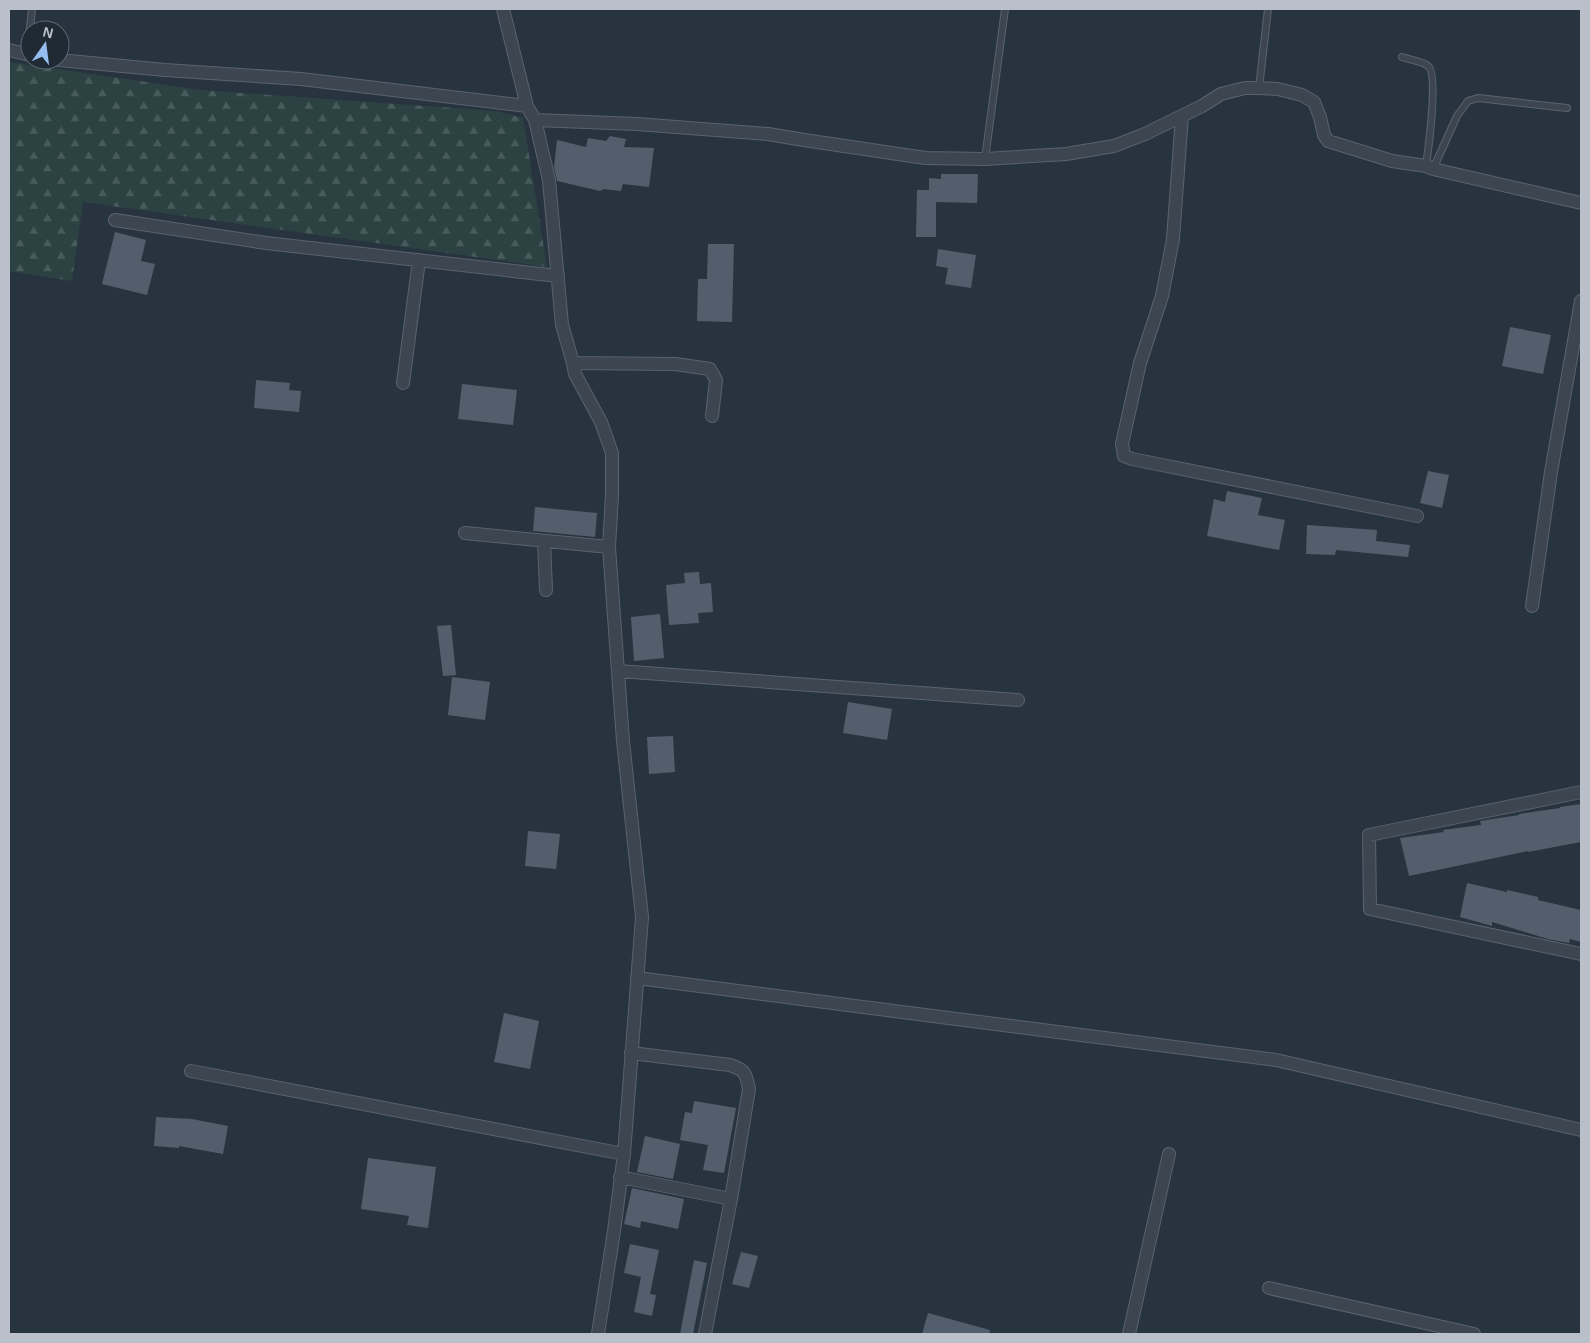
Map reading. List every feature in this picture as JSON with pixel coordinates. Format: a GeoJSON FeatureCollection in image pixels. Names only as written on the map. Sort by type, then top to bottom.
{"type":"FeatureCollection","features":[{"type":"Feature","properties":{"kind":"street"},"geometry":{"type":"LineString","coordinates":[[503,9],[527,106],[535,120],[549,180],[562,325],[575,374],[601,422],[612,453],[609,547],[623,741],[642,917],[624,1154],[598,1334]]}},
{"type":"Feature","properties":{"kind":"street"},"geometry":{"type":"LineString","coordinates":[[70,61],[165,70],[301,79],[527,106]]}},
{"type":"Feature","properties":{"kind":"street"},"geometry":{"type":"LineString","coordinates":[[535,120],[637,124],[768,134],[925,158],[985,159],[1066,154],[1114,146],[1145,134],[1221,94],[1245,88],[1278,89],[1302,95],[1314,102],[1324,135],[1328,141],[1392,161],[1581,203]]}},
{"type":"Feature","properties":{"kind":"street"},"geometry":{"type":"LineString","coordinates":[[1182,116],[1173,239],[1162,296],[1140,363],[1122,444],[1124,456],[1417,516]]}},
{"type":"Feature","properties":{"kind":"street"},"geometry":{"type":"LineString","coordinates":[[115,220],[266,244],[558,276]]}},
{"type":"Feature","properties":{"kind":"street"},"geometry":{"type":"LineString","coordinates":[[403,383],[419,260]]}},
{"type":"Feature","properties":{"kind":"street"},"geometry":{"type":"LineString","coordinates":[[1532,606],[1551,472],[1581,301]]}},
{"type":"Feature","properties":{"kind":"street"},"geometry":{"type":"LineString","coordinates":[[573,363],[675,364],[710,369],[716,380],[712,416]]}},
{"type":"Feature","properties":{"kind":"street"},"geometry":{"type":"LineString","coordinates":[[465,533],[609,547]]}},
{"type":"Feature","properties":{"kind":"street"},"geometry":{"type":"LineString","coordinates":[[544,541],[546,590]]}},
{"type":"Feature","properties":{"kind":"street"},"geometry":{"type":"LineString","coordinates":[[618,671],[1018,700]]}},
{"type":"Feature","properties":{"kind":"street"},"geometry":{"type":"LineString","coordinates":[[1581,792],[1369,835],[1370,908],[1581,954]]}},
{"type":"Feature","properties":{"kind":"street"},"geometry":{"type":"LineString","coordinates":[[637,978],[1276,1060],[1581,1130]]}},
{"type":"Feature","properties":{"kind":"street"},"geometry":{"type":"LineString","coordinates":[[631,1053],[730,1064],[742,1069],[747,1077],[749,1089],[731,1199],[705,1334]]}},
{"type":"Feature","properties":{"kind":"street"},"geometry":{"type":"LineString","coordinates":[[191,1072],[624,1154]]}},
{"type":"Feature","properties":{"kind":"street"},"geometry":{"type":"LineString","coordinates":[[1130,1334],[1169,1154]]}},
{"type":"Feature","properties":{"kind":"street"},"geometry":{"type":"LineString","coordinates":[[620,1177],[731,1199]]}},
{"type":"Feature","properties":{"kind":"street"},"geometry":{"type":"LineString","coordinates":[[1269,1288],[1474,1334]]}},
{"type":"Feature","properties":{"kind":"lane"},"geometry":{"type":"LineString","coordinates":[[985,159],[1005,9]]}},
{"type":"Feature","properties":{"kind":"lane"},"geometry":{"type":"LineString","coordinates":[[1259,88],[1268,9]]}},
{"type":"Feature","properties":{"kind":"lane"},"geometry":{"type":"LineString","coordinates":[[1402,57],[1430,67],[1432,72],[1430,168]]}},
{"type":"Feature","properties":{"kind":"lane"},"geometry":{"type":"LineString","coordinates":[[1430,168],[1468,101],[1478,98],[1567,108]]}},
{"type":"Feature","properties":{"kind":"green space"},"geometry":{"type":"Polygon","coordinates":[[[9,62],[20,64],[20,70],[64,70],[201,90],[496,111],[523,118],[547,267],[83,202],[72,281],[9,271],[9,62]]]}},
{"type":"Feature","properties":{"kind":"building"},"geometry":{"type":"Polygon","coordinates":[[[610,136],[626,139],[624,147],[654,148],[649,187],[623,184],[621,191],[604,189],[600,191],[557,181],[554,167],[557,140],[586,147],[588,138],[606,141],[610,136]]]}},
{"type":"Feature","properties":{"kind":"building"},"geometry":{"type":"Polygon","coordinates":[[[941,174],[978,174],[977,203],[936,202],[936,237],[916,237],[917,190],[929,190],[929,178],[941,179],[941,174]]]}},
{"type":"Feature","properties":{"kind":"building"},"geometry":{"type":"Polygon","coordinates":[[[115,232],[146,240],[141,261],[155,264],[147,295],[102,284],[115,232]]]}},
{"type":"Feature","properties":{"kind":"building"},"geometry":{"type":"Polygon","coordinates":[[[708,244],[734,244],[732,322],[697,321],[698,279],[707,279],[708,244]]]}},
{"type":"Feature","properties":{"kind":"building"},"geometry":{"type":"Polygon","coordinates":[[[938,249],[976,255],[971,288],[945,284],[948,268],[936,266],[938,249]]]}},
{"type":"Feature","properties":{"kind":"building"},"geometry":{"type":"Polygon","coordinates":[[[1510,327],[1551,335],[1543,374],[1502,366],[1510,327]]]}},
{"type":"Feature","properties":{"kind":"building"},"geometry":{"type":"Polygon","coordinates":[[[256,380],[290,383],[289,390],[301,391],[299,412],[254,408],[256,380]]]}},
{"type":"Feature","properties":{"kind":"building"},"geometry":{"type":"Polygon","coordinates":[[[462,384],[517,390],[513,425],[458,419],[462,384]]]}},
{"type":"Feature","properties":{"kind":"building"},"geometry":{"type":"Polygon","coordinates":[[[1428,471],[1449,475],[1442,508],[1420,503],[1428,471]]]}},
{"type":"Feature","properties":{"kind":"building"},"geometry":{"type":"Polygon","coordinates":[[[1227,491],[1262,498],[1258,515],[1285,520],[1279,550],[1207,536],[1214,499],[1225,502],[1227,491]]]}},
{"type":"Feature","properties":{"kind":"building"},"geometry":{"type":"Polygon","coordinates":[[[535,507],[597,513],[595,537],[533,531],[535,507]]]}},
{"type":"Feature","properties":{"kind":"building"},"geometry":{"type":"Polygon","coordinates":[[[1307,525],[1377,530],[1376,541],[1410,545],[1408,557],[1336,550],[1335,555],[1306,554],[1307,525]]]}},
{"type":"Feature","properties":{"kind":"building"},"geometry":{"type":"Polygon","coordinates":[[[699,572],[700,584],[711,583],[713,612],[698,613],[699,623],[669,625],[666,585],[685,583],[684,573],[699,572]]]}},
{"type":"Feature","properties":{"kind":"building"},"geometry":{"type":"Polygon","coordinates":[[[660,614],[664,658],[634,661],[631,617],[660,614]]]}},
{"type":"Feature","properties":{"kind":"building"},"geometry":{"type":"Polygon","coordinates":[[[451,625],[456,675],[443,676],[437,626],[451,625]]]}},
{"type":"Feature","properties":{"kind":"building"},"geometry":{"type":"Polygon","coordinates":[[[452,677],[490,682],[485,720],[448,715],[452,677]]]}},
{"type":"Feature","properties":{"kind":"building"},"geometry":{"type":"Polygon","coordinates":[[[848,702],[892,709],[887,740],[843,733],[848,702]]]}},
{"type":"Feature","properties":{"kind":"building"},"geometry":{"type":"Polygon","coordinates":[[[673,736],[675,772],[649,774],[647,737],[673,736]]]}},
{"type":"Feature","properties":{"kind":"building"},"geometry":{"type":"Polygon","coordinates":[[[1581,804],[1581,842],[1409,876],[1400,838],[1444,832],[1443,830],[1481,825],[1480,821],[1581,804]]]}},
{"type":"Feature","properties":{"kind":"building"},"geometry":{"type":"Polygon","coordinates":[[[528,831],[560,834],[556,869],[525,866],[528,831]]]}},
{"type":"Feature","properties":{"kind":"building"},"geometry":{"type":"Polygon","coordinates":[[[1467,883],[1538,897],[1538,900],[1581,910],[1581,942],[1570,939],[1569,943],[1548,939],[1492,922],[1492,926],[1460,917],[1467,883]]]}},
{"type":"Feature","properties":{"kind":"building"},"geometry":{"type":"Polygon","coordinates":[[[504,1013],[539,1021],[530,1069],[494,1062],[504,1013]]]}},
{"type":"Feature","properties":{"kind":"building"},"geometry":{"type":"Polygon","coordinates":[[[694,1101],[736,1108],[724,1173],[703,1170],[708,1145],[680,1140],[685,1112],[692,1113],[694,1101]]]}},
{"type":"Feature","properties":{"kind":"building"},"geometry":{"type":"Polygon","coordinates":[[[156,1117],[192,1119],[228,1126],[223,1154],[179,1146],[179,1148],[154,1146],[156,1117]]]}},
{"type":"Feature","properties":{"kind":"building"},"geometry":{"type":"Polygon","coordinates":[[[645,1136],[680,1144],[673,1179],[637,1172],[645,1136]]]}},
{"type":"Feature","properties":{"kind":"building"},"geometry":{"type":"Polygon","coordinates":[[[368,1158],[436,1167],[428,1228],[407,1225],[409,1216],[361,1209],[368,1158]]]}},
{"type":"Feature","properties":{"kind":"building"},"geometry":{"type":"Polygon","coordinates":[[[632,1188],[684,1199],[678,1229],[641,1221],[640,1228],[624,1224],[632,1188]]]}},
{"type":"Feature","properties":{"kind":"building"},"geometry":{"type":"Polygon","coordinates":[[[630,1244],[659,1250],[650,1294],[656,1295],[652,1316],[634,1312],[641,1277],[624,1273],[630,1244]]]}},
{"type":"Feature","properties":{"kind":"building"},"geometry":{"type":"Polygon","coordinates":[[[741,1252],[758,1256],[749,1288],[732,1284],[741,1252]]]}},
{"type":"Feature","properties":{"kind":"building"},"geometry":{"type":"Polygon","coordinates":[[[694,1260],[707,1263],[693,1334],[680,1334],[694,1260]]]}},
{"type":"Feature","properties":{"kind":"building"},"geometry":{"type":"Polygon","coordinates":[[[928,1313],[990,1330],[989,1334],[922,1334],[928,1313]]]}}]}
